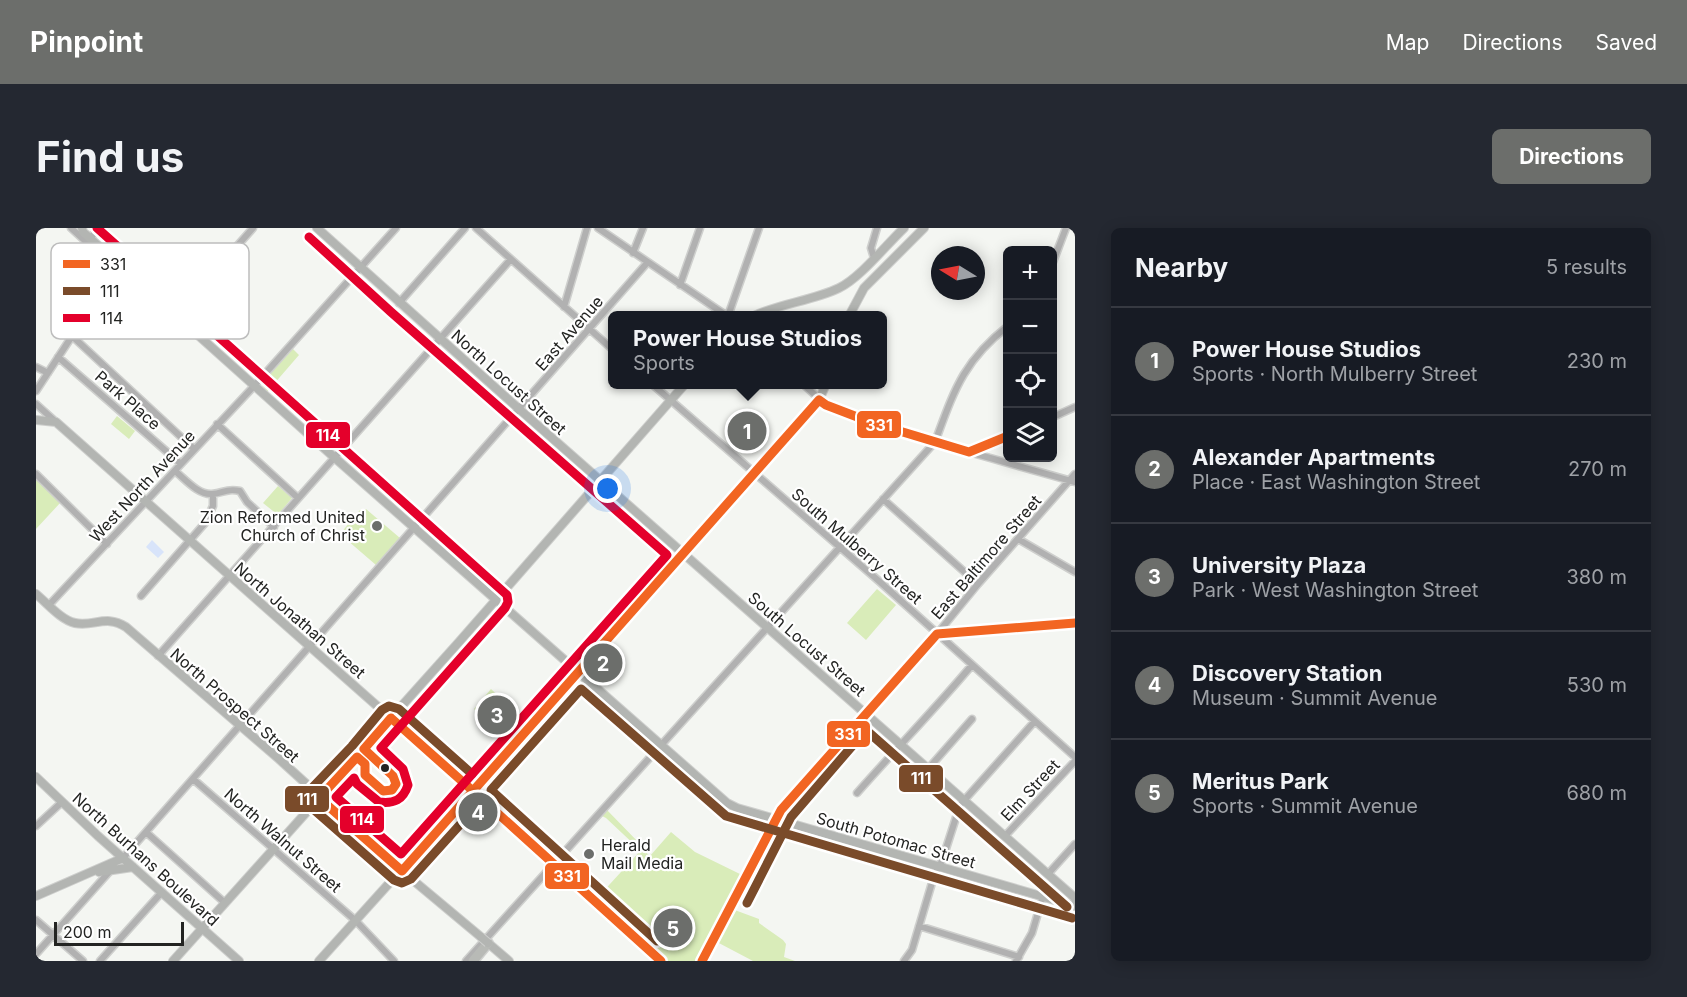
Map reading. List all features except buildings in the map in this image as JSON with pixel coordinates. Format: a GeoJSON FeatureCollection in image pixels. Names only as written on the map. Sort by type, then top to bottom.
{"type":"FeatureCollection","features":[{"type":"Feature","properties":{"kind":"highway"},"geometry":{"type":"LineString","coordinates":[[473,961],[484,940]]}},
{"type":"Feature","properties":{"kind":"main road","name":"North Locust Street"},"geometry":{"type":"LineString","coordinates":[[317,228],[684,554]]}},
{"type":"Feature","properties":{"kind":"main road"},"geometry":{"type":"LineString","coordinates":[[765,311],[838,289],[854,278],[904,228]]}},
{"type":"Feature","properties":{"kind":"main road"},"geometry":{"type":"LineString","coordinates":[[851,311],[858,294],[924,228]]}},
{"type":"Feature","properties":{"kind":"main road","name":"South Potomac Street"},"geometry":{"type":"LineString","coordinates":[[81,229],[92,243]]}},
{"type":"Feature","properties":{"kind":"main road","name":"South Potomac Street"},"geometry":{"type":"LineString","coordinates":[[202,339],[727,803],[1071,905]]}},
{"type":"Feature","properties":{"kind":"main road"},"geometry":{"type":"LineString","coordinates":[[173,961],[496,600],[681,389]]}},
{"type":"Feature","properties":{"kind":"main road"},"geometry":{"type":"LineString","coordinates":[[319,961],[755,475],[819,400],[824,389]]}},
{"type":"Feature","properties":{"kind":"main road"},"geometry":{"type":"LineString","coordinates":[[36,420],[56,422]]}},
{"type":"Feature","properties":{"kind":"main road","name":"North Jonathan Street"},"geometry":{"type":"LineString","coordinates":[[56,422],[554,863],[661,961]]}},
{"type":"Feature","properties":{"kind":"main road","name":"South Locust Street"},"geometry":{"type":"LineString","coordinates":[[684,554],[1074,897]]}},
{"type":"Feature","properties":{"kind":"main road","name":"North Prospect Street"},"geometry":{"type":"LineString","coordinates":[[36,594],[73,623],[105,620],[116,621],[126,627],[279,759],[402,871],[509,961]]}},
{"type":"Feature","properties":{"kind":"main road"},"geometry":{"type":"LineString","coordinates":[[937,634],[1075,623]]}},
{"type":"Feature","properties":{"kind":"main road","name":"East Baltimore Street"},"geometry":{"type":"LineString","coordinates":[[775,819],[787,802],[937,634]]}},
{"type":"Feature","properties":{"kind":"main road","name":"North Burhans Boulevard"},"geometry":{"type":"LineString","coordinates":[[36,777],[239,961]]}},
{"type":"Feature","properties":{"kind":"main road"},"geometry":{"type":"LineString","coordinates":[[38,892],[92,873],[123,858]]}},
{"type":"Feature","properties":{"kind":"main road"},"geometry":{"type":"LineString","coordinates":[[92,873],[133,867]]}},
{"type":"Feature","properties":{"kind":"main road"},"geometry":{"type":"LineString","coordinates":[[1071,905],[1074,897]]}},
{"type":"Feature","properties":{"kind":"street"},"geometry":{"type":"LineString","coordinates":[[71,228],[91,243]]}},
{"type":"Feature","properties":{"kind":"street"},"geometry":{"type":"LineString","coordinates":[[88,240],[100,228]]}},
{"type":"Feature","properties":{"kind":"street"},"geometry":{"type":"LineString","coordinates":[[240,243],[253,228]]}},
{"type":"Feature","properties":{"kind":"street","name":"West North Avenue"},"geometry":{"type":"LineString","coordinates":[[49,605],[176,471],[396,228]]}},
{"type":"Feature","properties":{"kind":"street"},"geometry":{"type":"LineString","coordinates":[[399,303],[465,228]]}},
{"type":"Feature","properties":{"kind":"street"},"geometry":{"type":"LineString","coordinates":[[476,228],[608,345]]}},
{"type":"Feature","properties":{"kind":"street"},"geometry":{"type":"LineString","coordinates":[[564,307],[587,228]]}},
{"type":"Feature","properties":{"kind":"street"},"geometry":{"type":"LineString","coordinates":[[598,228],[721,311]]}},
{"type":"Feature","properties":{"kind":"street"},"geometry":{"type":"LineString","coordinates":[[633,253],[643,228]]}},
{"type":"Feature","properties":{"kind":"street"},"geometry":{"type":"LineString","coordinates":[[680,285],[700,228]]}},
{"type":"Feature","properties":{"kind":"street"},"geometry":{"type":"LineString","coordinates":[[729,311],[759,228]]}},
{"type":"Feature","properties":{"kind":"street"},"geometry":{"type":"LineString","coordinates":[[874,258],[871,248],[877,228]]}},
{"type":"Feature","properties":{"kind":"street"},"geometry":{"type":"LineString","coordinates":[[1057,252],[1066,228]]}},
{"type":"Feature","properties":{"kind":"street"},"geometry":{"type":"LineString","coordinates":[[158,656],[511,259]]}},
{"type":"Feature","properties":{"kind":"street","name":"East Avenue"},"geometry":{"type":"LineString","coordinates":[[123,858],[647,263]]}},
{"type":"Feature","properties":{"kind":"street"},"geometry":{"type":"LineString","coordinates":[[466,961],[935,442],[960,379],[979,351],[1003,330]]}},
{"type":"Feature","properties":{"kind":"street"},"geometry":{"type":"LineString","coordinates":[[36,391],[70,339]]}},
{"type":"Feature","properties":{"kind":"street"},"geometry":{"type":"LineString","coordinates":[[75,339],[194,449]]}},
{"type":"Feature","properties":{"kind":"street","name":"Park Place"},"geometry":{"type":"LineString","coordinates":[[58,357],[182,464]]}},
{"type":"Feature","properties":{"kind":"street"},"geometry":{"type":"LineString","coordinates":[[36,367],[48,373]]}},
{"type":"Feature","properties":{"kind":"street","name":"South Mulberry Street"},"geometry":{"type":"LineString","coordinates":[[658,389],[839,546],[1075,759]]}},
{"type":"Feature","properties":{"kind":"street"},"geometry":{"type":"LineString","coordinates":[[808,389],[826,405],[873,423],[1072,482]]}},
{"type":"Feature","properties":{"kind":"street","name":"North Jonathan Street"},"geometry":{"type":"LineString","coordinates":[[36,404],[56,422]]}},
{"type":"Feature","properties":{"kind":"street"},"geometry":{"type":"LineString","coordinates":[[1057,415],[1075,407]]}},
{"type":"Feature","properties":{"kind":"street"},"geometry":{"type":"LineString","coordinates":[[217,424],[298,498]]}},
{"type":"Feature","properties":{"kind":"street"},"geometry":{"type":"LineString","coordinates":[[969,452],[1003,438]]}},
{"type":"Feature","properties":{"kind":"street"},"geometry":{"type":"LineString","coordinates":[[176,471],[207,494],[224,489],[240,491],[247,502],[274,527]]}},
{"type":"Feature","properties":{"kind":"street"},"geometry":{"type":"LineString","coordinates":[[36,474],[107,544]]}},
{"type":"Feature","properties":{"kind":"street","name":"East Baltimore Street"},"geometry":{"type":"LineString","coordinates":[[937,634],[978,584],[1072,482],[1075,474]]}},
{"type":"Feature","properties":{"kind":"street"},"geometry":{"type":"LineString","coordinates":[[141,596],[190,541],[210,514],[213,494]]}},
{"type":"Feature","properties":{"kind":"street"},"geometry":{"type":"LineString","coordinates":[[883,499],[978,584]]}},
{"type":"Feature","properties":{"kind":"street"},"geometry":{"type":"LineString","coordinates":[[1018,539],[1075,572]]}},
{"type":"Feature","properties":{"kind":"street"},"geometry":{"type":"LineString","coordinates":[[857,794],[972,665]]}},
{"type":"Feature","properties":{"kind":"street"},"geometry":{"type":"LineString","coordinates":[[928,769],[972,719]]}},
{"type":"Feature","properties":{"kind":"street"},"geometry":{"type":"LineString","coordinates":[[904,961],[912,950],[934,876],[963,799],[1035,721]]}},
{"type":"Feature","properties":{"kind":"street","name":"Elm Street"},"geometry":{"type":"LineString","coordinates":[[1005,837],[1075,759]]}},
{"type":"Feature","properties":{"kind":"street","name":"North Walnut Street"},"geometry":{"type":"LineString","coordinates":[[194,779],[356,921],[394,961]]}},
{"type":"Feature","properties":{"kind":"street"},"geometry":{"type":"LineString","coordinates":[[36,826],[62,802]]}},
{"type":"Feature","properties":{"kind":"street"},"geometry":{"type":"LineString","coordinates":[[702,961],[775,819]]}},
{"type":"Feature","properties":{"kind":"street"},"geometry":{"type":"LineString","coordinates":[[147,833],[225,903]]}},
{"type":"Feature","properties":{"kind":"street"},"geometry":{"type":"LineString","coordinates":[[1048,874],[1075,844]]}},
{"type":"Feature","properties":{"kind":"street"},"geometry":{"type":"LineString","coordinates":[[36,954],[110,871]]}},
{"type":"Feature","properties":{"kind":"street"},"geometry":{"type":"LineString","coordinates":[[100,961],[162,891]]}},
{"type":"Feature","properties":{"kind":"street"},"geometry":{"type":"LineString","coordinates":[[919,926],[1018,959],[1032,933],[1043,896]]}},
{"type":"Feature","properties":{"kind":"street"},"geometry":{"type":"LineString","coordinates":[[36,920],[83,961]]}},
{"type":"Feature","properties":{"kind":"green space"},"geometry":{"type":"Polygon","coordinates":[[[293,349],[299,355],[267,392],[261,384],[293,349]]]}},
{"type":"Feature","properties":{"kind":"green space"},"geometry":{"type":"Polygon","coordinates":[[[117,416],[135,431],[129,439],[111,424],[117,416]]]}},
{"type":"Feature","properties":{"kind":"green space"},"geometry":{"type":"Polygon","coordinates":[[[36,478],[61,502],[36,529],[36,478]]]}},
{"type":"Feature","properties":{"kind":"green space"},"geometry":{"type":"Polygon","coordinates":[[[278,486],[292,498],[278,515],[263,503],[278,486]]]}},
{"type":"Feature","properties":{"kind":"green space"},"geometry":{"type":"Polygon","coordinates":[[[366,509],[400,538],[376,565],[340,534],[360,510],[366,509]]]}},
{"type":"Feature","properties":{"kind":"green space"},"geometry":{"type":"Polygon","coordinates":[[[877,589],[896,605],[866,640],[847,623],[877,589]]]}},
{"type":"Feature","properties":{"kind":"green space"},"geometry":{"type":"Polygon","coordinates":[[[491,689],[511,708],[514,713],[509,720],[521,731],[510,743],[474,709],[491,689]]]}},
{"type":"Feature","properties":{"kind":"green space"},"geometry":{"type":"Polygon","coordinates":[[[606,809],[642,846],[639,849],[600,815],[606,809]]]}},
{"type":"Feature","properties":{"kind":"green space"},"geometry":{"type":"Polygon","coordinates":[[[671,832],[695,852],[742,875],[695,961],[668,961],[599,896],[642,849],[650,856],[671,832]]]}},
{"type":"Feature","properties":{"kind":"green space"},"geometry":{"type":"Polygon","coordinates":[[[732,909],[759,919],[759,923],[786,944],[784,957],[795,961],[753,961],[715,941],[732,909]]]}},
{"type":"Feature","properties":{"kind":"water"},"geometry":{"type":"Polygon","coordinates":[[[152,540],[164,552],[158,558],[146,547],[152,540]]]}},
{"type":"Feature","properties":{"kind":"transit line","name":"114"},"geometry":{"type":"LineString","coordinates":[[97,228],[114,243]]}},
{"type":"Feature","properties":{"kind":"transit line","name":"114"},"geometry":{"type":"LineString","coordinates":[[221,339],[507,595],[508,602],[505,608],[381,748],[403,769],[408,785],[401,797],[389,802],[379,802],[357,784],[354,778],[336,797],[401,854],[667,555],[309,237]]}},
{"type":"Feature","properties":{"kind":"transit line","name":"331"},"geometry":{"type":"LineString","coordinates":[[473,791],[819,400],[826,405],[873,423],[969,452],[1003,438]]}},
{"type":"Feature","properties":{"kind":"transit line","name":"331"},"geometry":{"type":"LineString","coordinates":[[702,961],[781,810],[937,634],[1075,623]]}},
{"type":"Feature","properties":{"kind":"transit line","name":"111"},"geometry":{"type":"LineString","coordinates":[[657,941],[491,790],[581,689],[726,816],[1072,918]]}},
{"type":"Feature","properties":{"kind":"transit line","name":"111"},"geometry":{"type":"LineString","coordinates":[[472,774],[399,709],[389,706],[382,710],[310,790],[307,799],[311,807],[394,880],[402,883],[411,879],[475,808]]}},
{"type":"Feature","properties":{"kind":"transit line","name":"331"},"geometry":{"type":"LineString","coordinates":[[391,718],[473,791],[402,871],[319,798],[357,757],[365,764],[365,775],[383,791],[392,790],[396,784],[393,776],[364,749],[391,718]]}},
{"type":"Feature","properties":{"kind":"transit line","name":"111"},"geometry":{"type":"LineString","coordinates":[[747,903],[791,817],[866,730],[1067,907]]}},
{"type":"Feature","properties":{"kind":"transit line","name":"331"},"geometry":{"type":"LineString","coordinates":[[473,791],[661,961]]}},
{"type":"Feature","properties":{"kind":"place","name":"Power House Studios"},"geometry":{"type":"Point","coordinates":[747,431]}},
{"type":"Feature","properties":{"kind":"place","name":"Zion Reformed United Church of Christ"},"geometry":{"type":"Point","coordinates":[377,526]}},
{"type":"Feature","properties":{"kind":"place","name":"Alexander Apartments"},"geometry":{"type":"Point","coordinates":[603,663]}},
{"type":"Feature","properties":{"kind":"place","name":"University Plaza"},"geometry":{"type":"Point","coordinates":[497,715]}},
{"type":"Feature","properties":{"kind":"place","name":"Discovery Station"},"geometry":{"type":"Point","coordinates":[478,812]}},
{"type":"Feature","properties":{"kind":"place","name":"Herald Mail Media"},"geometry":{"type":"Point","coordinates":[589,854]}},
{"type":"Feature","properties":{"kind":"place","name":"Meritus Park"},"geometry":{"type":"Point","coordinates":[673,928]}}]}
